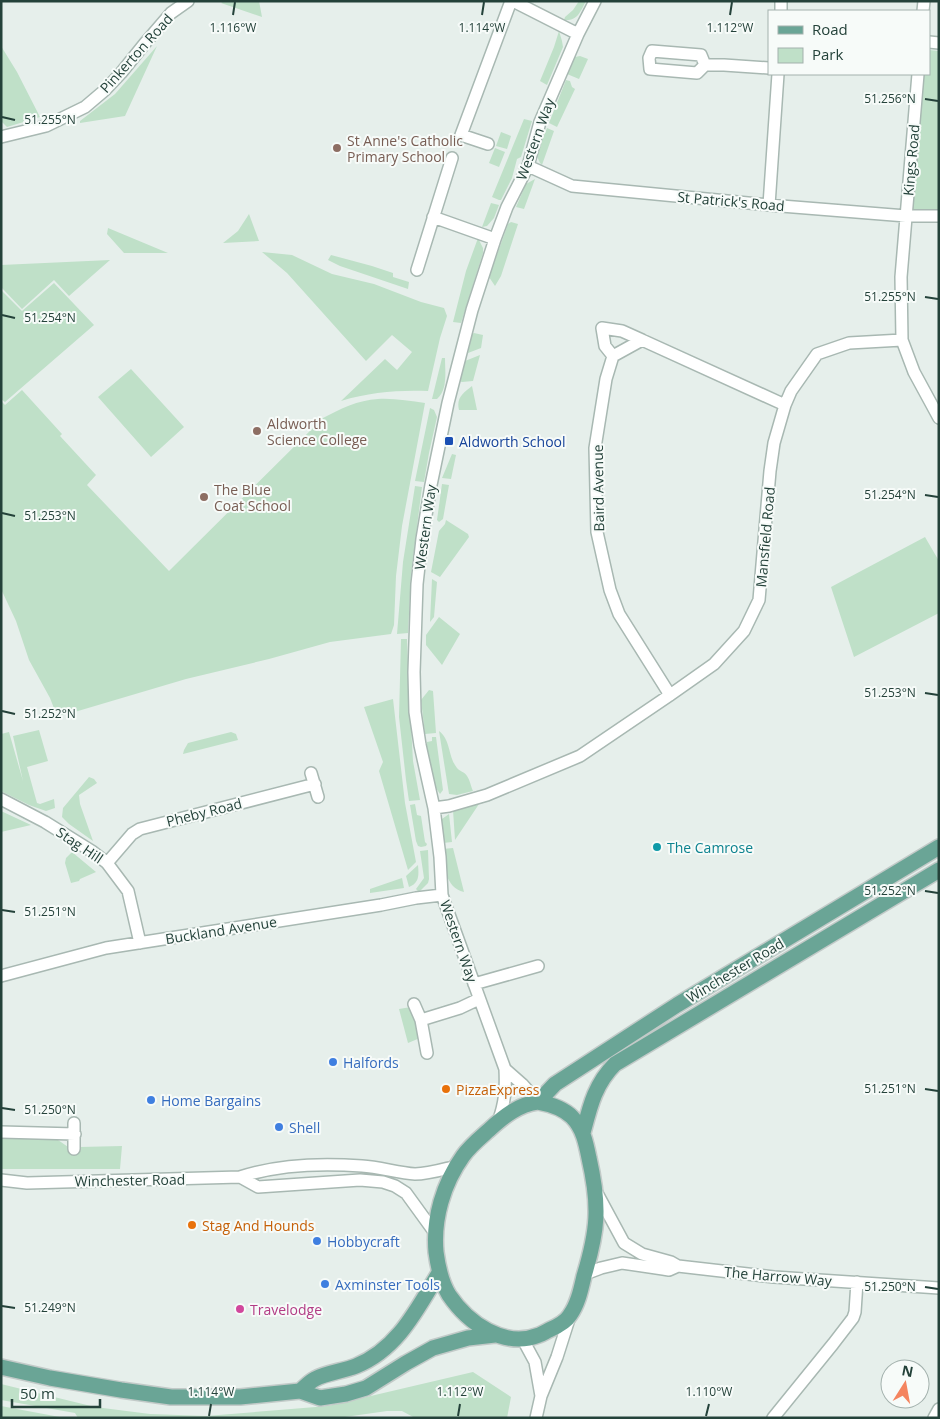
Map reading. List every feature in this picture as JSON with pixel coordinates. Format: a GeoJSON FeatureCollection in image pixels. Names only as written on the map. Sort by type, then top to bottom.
{"type":"FeatureCollection","features":[{"type":"Feature","properties":{"kind":"main road","name":"Winchester Road"},"geometry":{"type":"LineString","coordinates":[[538,1102],[555,1084],[677,1004],[939,847]]}},
{"type":"Feature","properties":{"kind":"main road","name":"Winchester Road"},"geometry":{"type":"LineString","coordinates":[[583,1133],[598,1087],[602,1079],[615,1064],[939,870]]}},
{"type":"Feature","properties":{"kind":"main road"},"geometry":{"type":"LineString","coordinates":[[1,1367],[50,1378],[171,1397],[240,1397],[300,1391],[320,1398],[346,1394],[366,1388],[433,1348],[468,1338],[495,1335],[522,1338],[538,1336],[570,1316],[578,1298],[590,1257],[596,1231],[597,1215],[596,1192],[583,1133],[572,1117],[563,1110],[538,1102],[518,1108],[498,1122],[469,1149],[457,1166],[444,1191],[438,1211],[435,1233],[440,1273],[446,1290],[457,1306],[475,1323],[495,1335]]}},
{"type":"Feature","properties":{"kind":"main road"},"geometry":{"type":"LineString","coordinates":[[300,1391],[315,1378],[355,1366],[368,1360],[391,1344],[411,1319],[440,1273]]}},
{"type":"Feature","properties":{"kind":"street","name":"Pinkerton Road"},"geometry":{"type":"LineString","coordinates":[[1,137],[46,126],[85,107],[121,74],[171,14],[188,1]]}},
{"type":"Feature","properties":{"kind":"street"},"geometry":{"type":"LineString","coordinates":[[488,144],[461,135],[512,1],[578,34]]}},
{"type":"Feature","properties":{"kind":"street","name":"Western Way"},"geometry":{"type":"LineString","coordinates":[[498,1122],[505,1096],[505,1069],[442,895],[434,808],[414,712],[417,584],[431,485],[448,403],[472,310],[507,207],[528,166],[540,122],[578,34],[595,1]]}},
{"type":"Feature","properties":{"kind":"street"},"geometry":{"type":"LineString","coordinates":[[705,65],[768,68]]}},
{"type":"Feature","properties":{"kind":"street"},"geometry":{"type":"LineString","coordinates":[[769,205],[778,75]]}},
{"type":"Feature","properties":{"kind":"street","name":"Kings Road"},"geometry":{"type":"LineString","coordinates":[[918,75],[901,277],[902,340],[914,372],[939,418]]}},
{"type":"Feature","properties":{"kind":"street"},"geometry":{"type":"LineString","coordinates":[[417,270],[452,158]]}},
{"type":"Feature","properties":{"kind":"street","name":"St Patrick's Road"},"geometry":{"type":"LineString","coordinates":[[528,166],[572,186],[769,205],[906,216],[939,216]]}},
{"type":"Feature","properties":{"kind":"street"},"geometry":{"type":"LineString","coordinates":[[433,216],[495,239]]}},
{"type":"Feature","properties":{"kind":"street"},"geometry":{"type":"LineString","coordinates":[[642,340],[613,356],[605,346],[602,328],[622,331],[642,340],[785,405]]}},
{"type":"Feature","properties":{"kind":"street","name":"Mansfield Road"},"geometry":{"type":"LineString","coordinates":[[434,808],[450,806],[487,795],[580,756],[714,664],[744,631],[759,600],[774,443],[791,391],[817,354],[850,343],[902,340]]}},
{"type":"Feature","properties":{"kind":"street","name":"Baird Avenue"},"geometry":{"type":"LineString","coordinates":[[613,356],[606,379],[595,448],[597,532],[610,590],[619,614],[670,695]]}},
{"type":"Feature","properties":{"kind":"street","name":"Pheby Road"},"geometry":{"type":"LineString","coordinates":[[107,863],[132,834],[140,829],[313,779],[318,797]]}},
{"type":"Feature","properties":{"kind":"street","name":"Stag Hill"},"geometry":{"type":"LineString","coordinates":[[1,799],[45,822],[107,863],[128,891],[140,943]]}},
{"type":"Feature","properties":{"kind":"street","name":"Buckland Avenue"},"geometry":{"type":"LineString","coordinates":[[1,976],[106,948],[442,895]]}},
{"type":"Feature","properties":{"kind":"street"},"geometry":{"type":"LineString","coordinates":[[474,984],[538,966]]}},
{"type":"Feature","properties":{"kind":"street"},"geometry":{"type":"LineString","coordinates":[[421,1020],[460,1008],[479,999]]}},
{"type":"Feature","properties":{"kind":"street"},"geometry":{"type":"LineString","coordinates":[[414,1004],[421,1020],[427,1054]]}},
{"type":"Feature","properties":{"kind":"street","name":"Western Way"},"geometry":{"type":"LineString","coordinates":[[505,1069],[538,1102]]}},
{"type":"Feature","properties":{"kind":"street"},"geometry":{"type":"LineString","coordinates":[[1,1132],[74,1129],[74,1149]]}},
{"type":"Feature","properties":{"kind":"street"},"geometry":{"type":"LineString","coordinates":[[292,1166],[306,1183]]}},
{"type":"Feature","properties":{"kind":"street","name":"Winchester Road"},"geometry":{"type":"LineString","coordinates":[[1,1186],[20,1183],[240,1177],[260,1171],[292,1166],[362,1166],[415,1174],[457,1166]]}},
{"type":"Feature","properties":{"kind":"street"},"geometry":{"type":"LineString","coordinates":[[258,1186],[276,1168]]}},
{"type":"Feature","properties":{"kind":"street","name":"Winchester Road"},"geometry":{"type":"LineString","coordinates":[[240,1177],[258,1186]]}},
{"type":"Feature","properties":{"kind":"street","name":"Winchester Road"},"geometry":{"type":"LineString","coordinates":[[1,1180],[20,1183]]}},
{"type":"Feature","properties":{"kind":"street"},"geometry":{"type":"LineString","coordinates":[[258,1186],[367,1180],[383,1182],[406,1193],[435,1233]]}},
{"type":"Feature","properties":{"kind":"street","name":"The Harrow Way"},"geometry":{"type":"LineString","coordinates":[[596,1192],[624,1243],[642,1254],[671,1262],[678,1266],[759,1276],[939,1288]]}},
{"type":"Feature","properties":{"kind":"street","name":"The Harrow Way"},"geometry":{"type":"LineString","coordinates":[[585,1274],[622,1263],[663,1270],[669,1270],[678,1266]]}},
{"type":"Feature","properties":{"kind":"street"},"geometry":{"type":"LineString","coordinates":[[773,1418],[850,1323],[855,1312],[857,1282]]}},
{"type":"Feature","properties":{"kind":"street"},"geometry":{"type":"LineString","coordinates":[[536,1418],[541,1396],[557,1357],[570,1316]]}},
{"type":"Feature","properties":{"kind":"street"},"geometry":{"type":"LineString","coordinates":[[522,1338],[535,1362],[541,1396]]}},
{"type":"Feature","properties":{"kind":"street"},"geometry":{"type":"LineString","coordinates":[[934,1418],[939,1409]]}},
{"type":"Feature","properties":{"kind":"green space"},"geometry":{"type":"Polygon","coordinates":[[[224,1],[259,1],[262,17],[221,3],[224,1]]]}},
{"type":"Feature","properties":{"kind":"green space"},"geometry":{"type":"Polygon","coordinates":[[[579,1],[586,1],[578,15],[572,19],[564,20],[565,17],[579,1]]]}},
{"type":"Feature","properties":{"kind":"green space"},"geometry":{"type":"Polygon","coordinates":[[[559,31],[563,47],[547,85],[540,81],[559,31]]]}},
{"type":"Feature","properties":{"kind":"green space"},"geometry":{"type":"Polygon","coordinates":[[[1,46],[17,72],[40,117],[7,127],[1,121],[1,46]]]}},
{"type":"Feature","properties":{"kind":"green space"},"geometry":{"type":"Polygon","coordinates":[[[157,46],[125,116],[80,123],[80,121],[115,94],[157,46]]]}},
{"type":"Feature","properties":{"kind":"green space"},"geometry":{"type":"Polygon","coordinates":[[[930,50],[939,51],[939,211],[911,212],[924,75],[930,75],[930,50]]]}},
{"type":"Feature","properties":{"kind":"green space"},"geometry":{"type":"Polygon","coordinates":[[[580,56],[588,59],[579,79],[567,74],[575,57],[580,56]]]}},
{"type":"Feature","properties":{"kind":"green space"},"geometry":{"type":"Polygon","coordinates":[[[566,80],[570,81],[575,89],[557,127],[549,123],[566,80]]]}},
{"type":"Feature","properties":{"kind":"green space"},"geometry":{"type":"Polygon","coordinates":[[[524,119],[532,121],[521,157],[517,159],[512,178],[501,200],[499,200],[492,197],[524,119]]]}},
{"type":"Feature","properties":{"kind":"green space"},"geometry":{"type":"Polygon","coordinates":[[[547,128],[554,131],[542,165],[536,154],[547,128]]]}},
{"type":"Feature","properties":{"kind":"green space"},"geometry":{"type":"Polygon","coordinates":[[[501,132],[511,136],[507,149],[496,146],[501,132]]]}},
{"type":"Feature","properties":{"kind":"green space"},"geometry":{"type":"Polygon","coordinates":[[[495,148],[505,152],[499,167],[489,163],[495,148]]]}},
{"type":"Feature","properties":{"kind":"green space"},"geometry":{"type":"Polygon","coordinates":[[[535,179],[524,209],[516,207],[526,184],[535,179]]]}},
{"type":"Feature","properties":{"kind":"green space"},"geometry":{"type":"Polygon","coordinates":[[[491,203],[499,205],[494,218],[487,226],[482,227],[491,203]]]}},
{"type":"Feature","properties":{"kind":"green space"},"geometry":{"type":"Polygon","coordinates":[[[249,214],[259,241],[223,243],[238,231],[249,214]]]}},
{"type":"Feature","properties":{"kind":"green space"},"geometry":{"type":"Polygon","coordinates":[[[511,222],[518,224],[501,276],[495,286],[489,277],[508,224],[511,222]]]}},
{"type":"Feature","properties":{"kind":"green space"},"geometry":{"type":"Polygon","coordinates":[[[108,228],[168,253],[124,253],[107,234],[108,228]]]}},
{"type":"Feature","properties":{"kind":"green space"},"geometry":{"type":"Polygon","coordinates":[[[478,238],[483,248],[483,253],[461,323],[453,322],[466,271],[478,238]]]}},
{"type":"Feature","properties":{"kind":"green space"},"geometry":{"type":"Polygon","coordinates":[[[262,252],[292,255],[332,274],[374,284],[421,302],[444,308],[447,316],[428,391],[384,392],[341,401],[385,359],[397,370],[412,352],[392,335],[366,361],[287,273],[262,252]]]}},
{"type":"Feature","properties":{"kind":"green space"},"geometry":{"type":"Polygon","coordinates":[[[331,255],[393,273],[393,277],[409,282],[408,289],[340,266],[328,260],[331,255]]]}},
{"type":"Feature","properties":{"kind":"green space"},"geometry":{"type":"Polygon","coordinates":[[[110,260],[69,296],[54,280],[22,309],[1,287],[1,265],[110,260]]]}},
{"type":"Feature","properties":{"kind":"green space"},"geometry":{"type":"Polygon","coordinates":[[[54,283],[94,325],[5,402],[1,399],[1,290],[22,311],[54,283]]]}},
{"type":"Feature","properties":{"kind":"green space"},"geometry":{"type":"Polygon","coordinates":[[[472,334],[483,335],[481,348],[468,353],[472,334]]]}},
{"type":"Feature","properties":{"kind":"green space"},"geometry":{"type":"Polygon","coordinates":[[[480,355],[473,381],[459,381],[465,361],[480,355]]]}},
{"type":"Feature","properties":{"kind":"green space"},"geometry":{"type":"Polygon","coordinates":[[[442,358],[445,358],[443,391],[437,399],[432,399],[442,358]]]}},
{"type":"Feature","properties":{"kind":"green space"},"geometry":{"type":"Polygon","coordinates":[[[131,369],[184,427],[151,457],[98,397],[131,369]]]}},
{"type":"Feature","properties":{"kind":"green space"},"geometry":{"type":"Polygon","coordinates":[[[472,386],[477,410],[459,410],[459,399],[472,386]]]}},
{"type":"Feature","properties":{"kind":"green space"},"geometry":{"type":"Polygon","coordinates":[[[22,390],[62,434],[60,436],[96,475],[87,485],[169,571],[323,418],[363,401],[390,399],[425,403],[402,526],[396,576],[394,625],[391,634],[330,642],[186,679],[57,716],[50,698],[29,660],[16,621],[1,589],[1,401],[5,405],[22,390]]]}},
{"type":"Feature","properties":{"kind":"green space"},"geometry":{"type":"Polygon","coordinates":[[[430,408],[434,410],[437,417],[424,482],[415,481],[430,408]]]}},
{"type":"Feature","properties":{"kind":"green space"},"geometry":{"type":"Polygon","coordinates":[[[452,454],[456,455],[451,479],[442,478],[452,454]]]}},
{"type":"Feature","properties":{"kind":"green space"},"geometry":{"type":"Polygon","coordinates":[[[442,484],[449,485],[443,519],[439,522],[437,520],[442,484]]]}},
{"type":"Feature","properties":{"kind":"green space"},"geometry":{"type":"Polygon","coordinates":[[[415,486],[422,487],[411,574],[408,633],[397,634],[403,562],[415,486]]]}},
{"type":"Feature","properties":{"kind":"green space"},"geometry":{"type":"Polygon","coordinates":[[[446,520],[468,534],[469,537],[440,577],[431,572],[439,531],[446,520]]]}},
{"type":"Feature","properties":{"kind":"green space"},"geometry":{"type":"Polygon","coordinates":[[[925,537],[939,561],[939,613],[854,657],[831,587],[925,537]]]}},
{"type":"Feature","properties":{"kind":"green space"},"geometry":{"type":"Polygon","coordinates":[[[432,579],[437,582],[434,617],[430,622],[432,579]]]}},
{"type":"Feature","properties":{"kind":"green space"},"geometry":{"type":"Polygon","coordinates":[[[439,617],[460,634],[442,665],[426,645],[426,635],[439,617]]]}},
{"type":"Feature","properties":{"kind":"green space"},"geometry":{"type":"Polygon","coordinates":[[[401,639],[407,639],[413,761],[420,800],[409,801],[399,717],[401,639]]]}},
{"type":"Feature","properties":{"kind":"green space"},"geometry":{"type":"Polygon","coordinates":[[[429,690],[433,691],[436,733],[425,734],[421,700],[429,690]]]}},
{"type":"Feature","properties":{"kind":"green space"},"geometry":{"type":"Polygon","coordinates":[[[393,699],[405,803],[416,862],[408,870],[379,771],[383,762],[364,707],[393,699]]]}},
{"type":"Feature","properties":{"kind":"green space"},"geometry":{"type":"Polygon","coordinates":[[[39,730],[48,761],[27,767],[37,803],[40,804],[54,799],[55,808],[46,811],[1,791],[1,734],[9,732],[23,781],[13,736],[39,730]]]}},
{"type":"Feature","properties":{"kind":"green space"},"geometry":{"type":"Polygon","coordinates":[[[439,731],[446,739],[454,764],[469,779],[473,791],[457,795],[449,794],[439,731]]]}},
{"type":"Feature","properties":{"kind":"green space"},"geometry":{"type":"Polygon","coordinates":[[[231,732],[236,734],[238,740],[183,754],[188,743],[231,732]]]}},
{"type":"Feature","properties":{"kind":"green space"},"geometry":{"type":"Polygon","coordinates":[[[432,737],[436,737],[443,790],[440,794],[436,788],[427,747],[427,742],[432,741],[432,737]]]}},
{"type":"Feature","properties":{"kind":"green space"},"geometry":{"type":"Polygon","coordinates":[[[89,777],[97,783],[79,795],[80,804],[93,841],[62,817],[63,808],[89,777]]]}},
{"type":"Feature","properties":{"kind":"green space"},"geometry":{"type":"Polygon","coordinates":[[[415,804],[417,815],[421,816],[425,842],[427,844],[421,847],[418,846],[416,841],[410,805],[415,804]]]}},
{"type":"Feature","properties":{"kind":"green space"},"geometry":{"type":"Polygon","coordinates":[[[479,804],[455,840],[453,810],[479,804]]]}},
{"type":"Feature","properties":{"kind":"green space"},"geometry":{"type":"Polygon","coordinates":[[[1,811],[31,825],[1,832],[1,811]]]}},
{"type":"Feature","properties":{"kind":"green space"},"geometry":{"type":"Polygon","coordinates":[[[449,814],[452,842],[443,843],[440,829],[442,819],[449,814]]]}},
{"type":"Feature","properties":{"kind":"green space"},"geometry":{"type":"Polygon","coordinates":[[[453,848],[464,892],[458,890],[449,881],[445,868],[442,849],[453,848]]]}},
{"type":"Feature","properties":{"kind":"green space"},"geometry":{"type":"Polygon","coordinates":[[[428,850],[429,879],[428,883],[419,892],[416,889],[424,878],[420,851],[428,850]]]}},
{"type":"Feature","properties":{"kind":"green space"},"geometry":{"type":"Polygon","coordinates":[[[72,852],[96,872],[71,883],[65,863],[66,858],[72,852]]]}},
{"type":"Feature","properties":{"kind":"green space"},"geometry":{"type":"Polygon","coordinates":[[[418,865],[418,879],[409,887],[406,876],[418,865]]]}},
{"type":"Feature","properties":{"kind":"green space"},"geometry":{"type":"Polygon","coordinates":[[[402,878],[404,888],[370,893],[370,889],[402,878]]]}},
{"type":"Feature","properties":{"kind":"green space"},"geometry":{"type":"Polygon","coordinates":[[[411,1007],[420,1038],[408,1043],[399,1009],[411,1007]]]}},
{"type":"Feature","properties":{"kind":"green space"},"geometry":{"type":"Polygon","coordinates":[[[1,1134],[58,1140],[71,1149],[79,1151],[80,1147],[122,1146],[120,1169],[1,1169],[1,1134]]]}},
{"type":"Feature","properties":{"kind":"green space"},"geometry":{"type":"Polygon","coordinates":[[[473,1372],[511,1397],[507,1418],[415,1418],[402,1411],[387,1411],[338,1418],[78,1418],[75,1413],[1,1400],[1,1384],[95,1407],[150,1414],[206,1416],[328,1406],[473,1372]]]}},
{"type":"Feature","properties":{"kind":"green space"},"geometry":{"type":"Polygon","coordinates":[[[1,1406],[65,1418],[1,1418],[1,1406]]]}},
{"type":"Feature","properties":{"kind":"place","name":"St Anne's Catholic Primary School"},"geometry":{"type":"Point","coordinates":[337,148]}},
{"type":"Feature","properties":{"kind":"place","name":"Aldworth Science College"},"geometry":{"type":"Point","coordinates":[257,431]}},
{"type":"Feature","properties":{"kind":"place","name":"Aldworth School"},"geometry":{"type":"Point","coordinates":[449,441]}},
{"type":"Feature","properties":{"kind":"place","name":"The Blue Coat School"},"geometry":{"type":"Point","coordinates":[204,497]}},
{"type":"Feature","properties":{"kind":"place","name":"The Camrose"},"geometry":{"type":"Point","coordinates":[657,847]}},
{"type":"Feature","properties":{"kind":"place","name":"Halfords"},"geometry":{"type":"Point","coordinates":[333,1062]}},
{"type":"Feature","properties":{"kind":"place","name":"PizzaExpress"},"geometry":{"type":"Point","coordinates":[446,1089]}},
{"type":"Feature","properties":{"kind":"place","name":"Home Bargains"},"geometry":{"type":"Point","coordinates":[151,1100]}},
{"type":"Feature","properties":{"kind":"place","name":"Shell"},"geometry":{"type":"Point","coordinates":[279,1127]}},
{"type":"Feature","properties":{"kind":"place","name":"Stag And Hounds"},"geometry":{"type":"Point","coordinates":[192,1225]}},
{"type":"Feature","properties":{"kind":"place","name":"Hobbycraft"},"geometry":{"type":"Point","coordinates":[317,1241]}},
{"type":"Feature","properties":{"kind":"place","name":"Axminster Tools"},"geometry":{"type":"Point","coordinates":[325,1284]}},
{"type":"Feature","properties":{"kind":"place","name":"Travelodge"},"geometry":{"type":"Point","coordinates":[240,1309]}}]}
